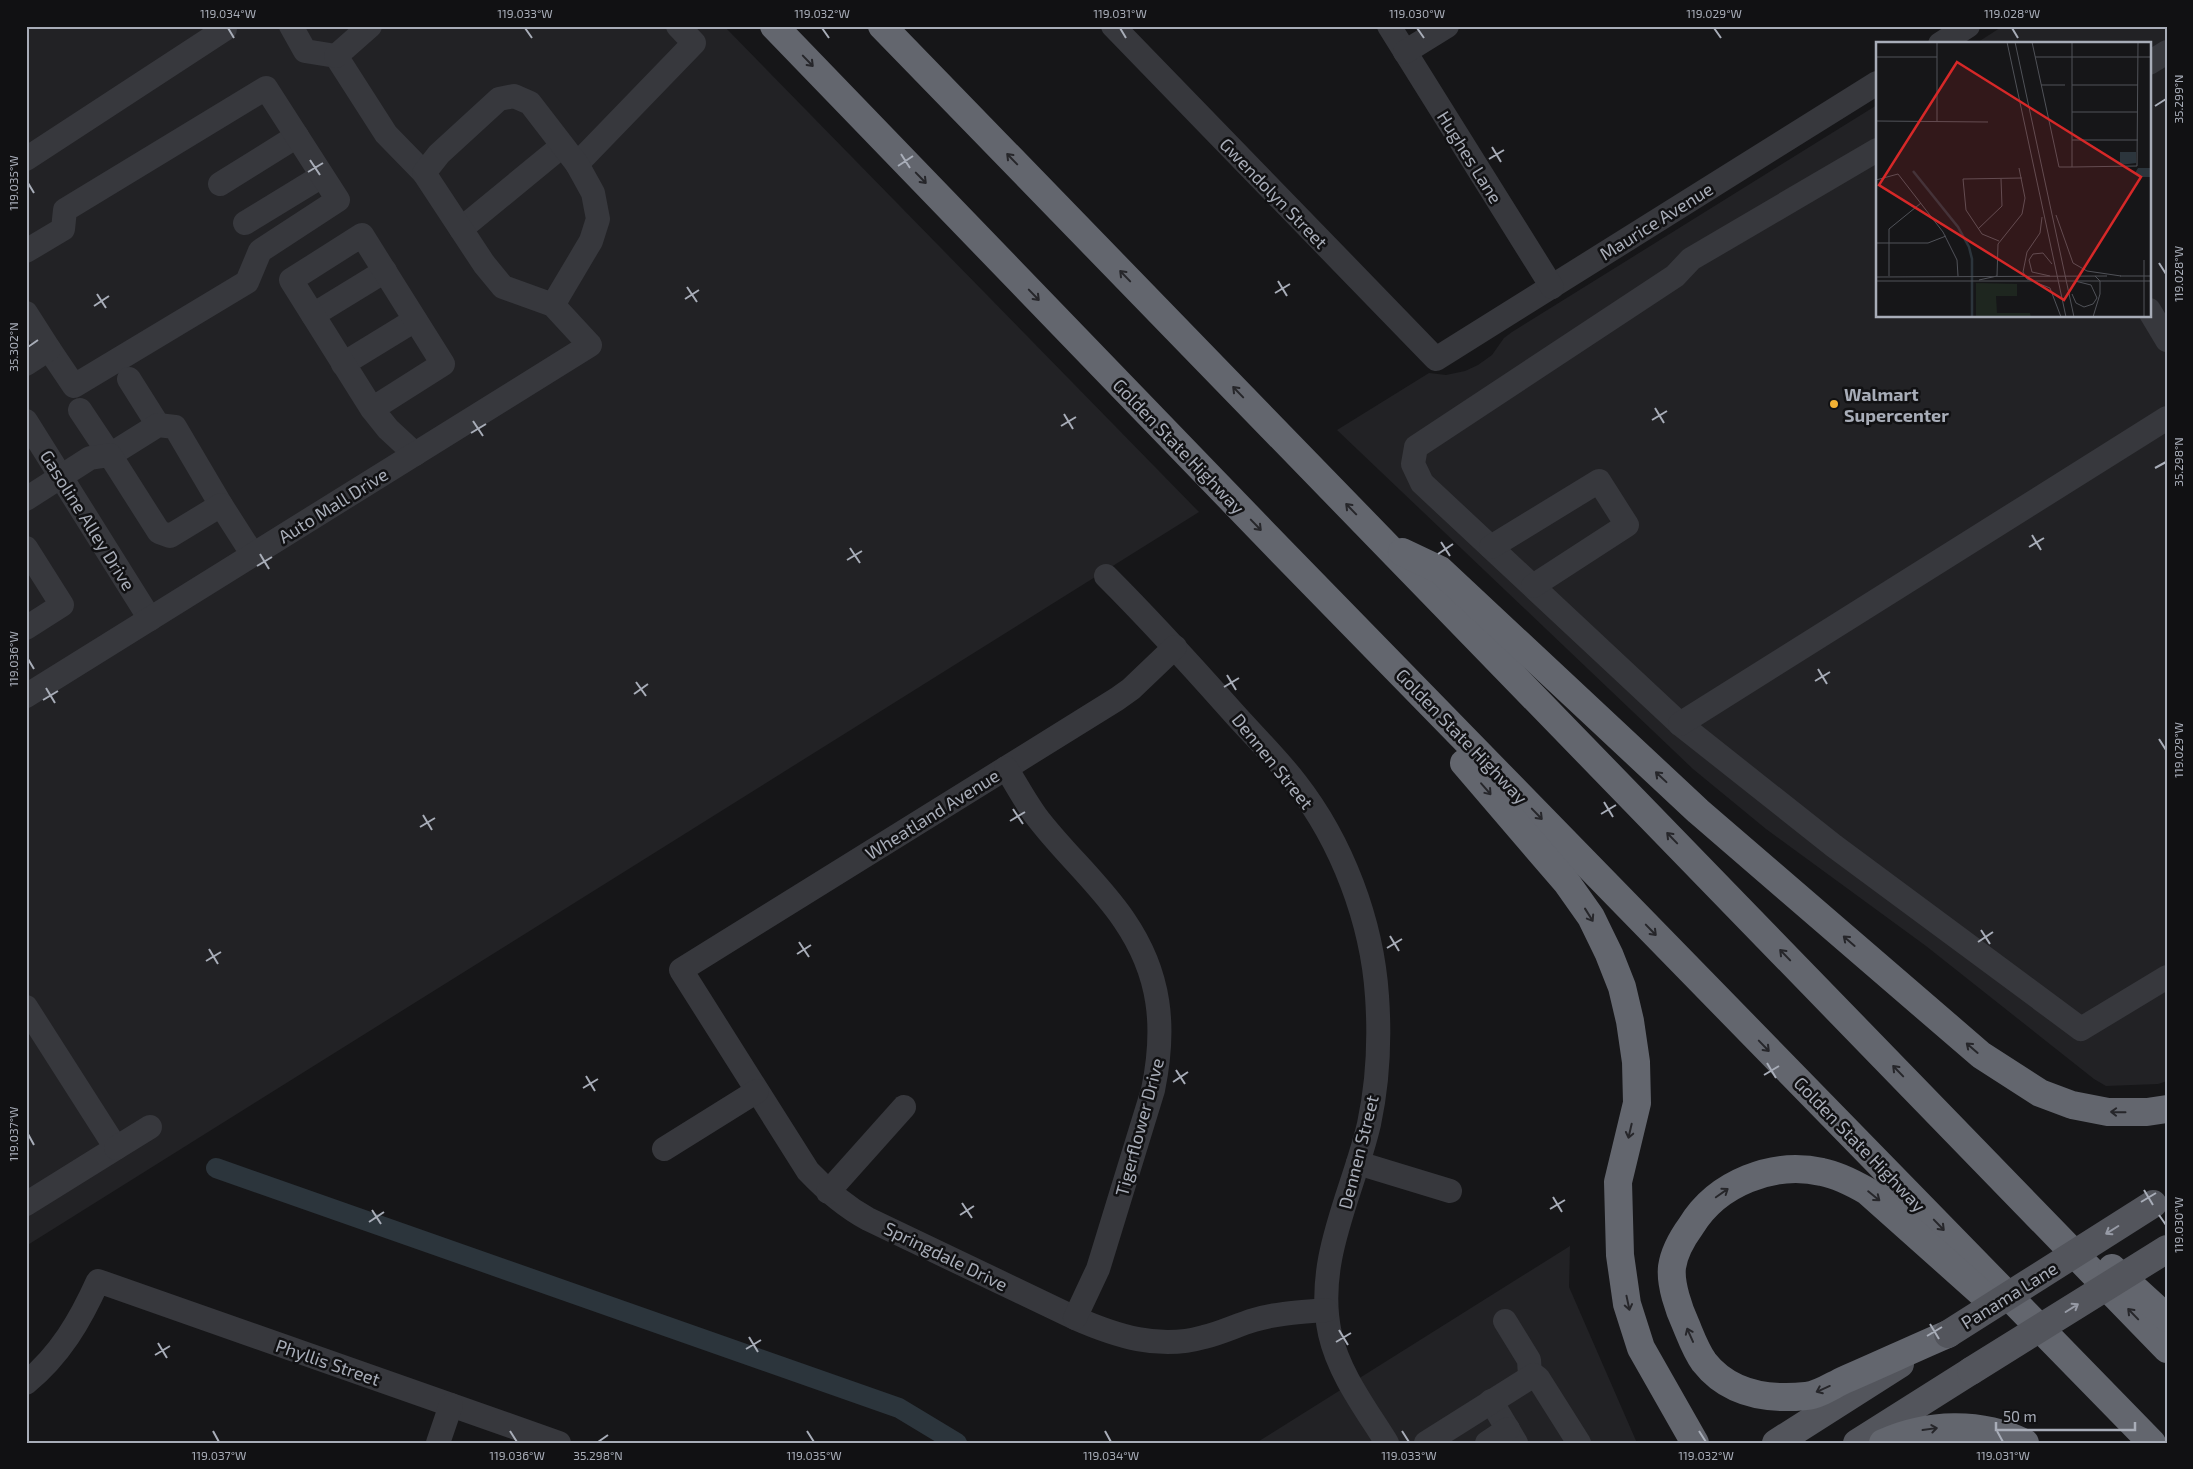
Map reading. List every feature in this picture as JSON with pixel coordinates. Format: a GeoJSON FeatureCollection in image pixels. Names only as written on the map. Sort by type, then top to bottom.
{"type":"FeatureCollection","features":[{"type":"Feature","properties":{"kind":"highway","name":"Golden State Highway"},"geometry":{"type":"LineString","coordinates":[[774,26],[1283,553],[2152,1443]]}},
{"type":"Feature","properties":{"kind":"highway"},"geometry":{"type":"LineString","coordinates":[[882,26],[2167,1349]]}},
{"type":"Feature","properties":{"kind":"highway"},"geometry":{"type":"LineString","coordinates":[[1385,544],[1440,570],[1698,811],[1981,1055],[2040,1093],[2072,1104],[2108,1112],[2147,1112],[2167,1109]]}},
{"type":"Feature","properties":{"kind":"highway"},"geometry":{"type":"LineString","coordinates":[[1283,553],[1568,883],[1591,917],[1609,954],[1622,987],[1630,1021],[1636,1062],[1637,1103],[1618,1182],[1620,1255],[1627,1304],[1640,1348],[1695,1443]]}},
{"type":"Feature","properties":{"kind":"highway"},"geometry":{"type":"LineString","coordinates":[[1921,1094],[2167,1318]]}},
{"type":"Feature","properties":{"kind":"highway"},"geometry":{"type":"LineString","coordinates":[[1948,1334],[1808,1396],[1772,1397],[1751,1394],[1734,1387],[1717,1376],[1704,1362],[1680,1312],[1672,1267],[1682,1240],[1696,1217],[1713,1200],[1732,1186],[1757,1175],[1778,1170],[1800,1169],[1822,1172],[1845,1179],[1867,1191],[1884,1205],[2147,1443]]}},
{"type":"Feature","properties":{"kind":"highway"},"geometry":{"type":"LineString","coordinates":[[1883,1443],[1898,1436],[1926,1429],[1956,1426],[1985,1430],[2025,1443]]}},
{"type":"Feature","properties":{"kind":"main road","name":"Panama Lane"},"geometry":{"type":"LineString","coordinates":[[1776,1443],[2160,1200]]}},
{"type":"Feature","properties":{"kind":"main road"},"geometry":{"type":"LineString","coordinates":[[1857,1443],[2167,1249]]}},
{"type":"Feature","properties":{"kind":"street"},"geometry":{"type":"LineString","coordinates":[[26,159],[226,29],[224,26]]}},
{"type":"Feature","properties":{"kind":"street"},"geometry":{"type":"LineString","coordinates":[[292,26],[305,51],[336,56],[386,134],[424,172],[484,264],[503,286],[553,305],[590,241],[598,219],[593,193],[570,155],[530,103],[514,96],[499,99],[439,154],[424,172]]}},
{"type":"Feature","properties":{"kind":"street"},"geometry":{"type":"LineString","coordinates":[[336,56],[370,26]]}},
{"type":"Feature","properties":{"kind":"street"},"geometry":{"type":"LineString","coordinates":[[461,229],[570,155],[694,43],[678,26]]}},
{"type":"Feature","properties":{"kind":"street","name":"Gwendolyn Street"},"geometry":{"type":"LineString","coordinates":[[1113,26],[1436,359]]}},
{"type":"Feature","properties":{"kind":"street","name":"Hughes Lane"},"geometry":{"type":"LineString","coordinates":[[1389,26],[1552,287]]}},
{"type":"Feature","properties":{"kind":"street"},"geometry":{"type":"LineString","coordinates":[[1405,52],[1447,26]]}},
{"type":"Feature","properties":{"kind":"street"},"geometry":{"type":"LineString","coordinates":[[1943,42],[1968,26]]}},
{"type":"Feature","properties":{"kind":"street"},"geometry":{"type":"LineString","coordinates":[[2150,62],[2167,52]]}},
{"type":"Feature","properties":{"kind":"street","name":"Maurice Avenue"},"geometry":{"type":"LineString","coordinates":[[1436,359],[1876,84]]}},
{"type":"Feature","properties":{"kind":"street"},"geometry":{"type":"LineString","coordinates":[[26,251],[63,229],[65,210],[266,88],[338,200],[260,251],[246,282],[74,386],[26,314]]}},
{"type":"Feature","properties":{"kind":"street"},"geometry":{"type":"LineString","coordinates":[[220,184],[297,136]]}},
{"type":"Feature","properties":{"kind":"street"},"geometry":{"type":"LineString","coordinates":[[1876,151],[1691,259],[1674,276],[1416,447],[1413,464],[1422,482],[1680,724],[1834,846],[2081,1029],[2167,977]]}},
{"type":"Feature","properties":{"kind":"street"},"geometry":{"type":"LineString","coordinates":[[245,223],[322,176]]}},
{"type":"Feature","properties":{"kind":"street"},"geometry":{"type":"LineString","coordinates":[[372,409],[443,364],[362,235],[291,280],[372,409],[388,429],[416,454]]}},
{"type":"Feature","properties":{"kind":"street"},"geometry":{"type":"LineString","coordinates":[[313,316],[385,271]]}},
{"type":"Feature","properties":{"kind":"street","name":"Auto Mall Drive"},"geometry":{"type":"LineString","coordinates":[[26,696],[590,345],[553,305]]}},
{"type":"Feature","properties":{"kind":"street"},"geometry":{"type":"LineString","coordinates":[[2150,312],[2167,340]]}},
{"type":"Feature","properties":{"kind":"street"},"geometry":{"type":"LineString","coordinates":[[343,364],[415,320]]}},
{"type":"Feature","properties":{"kind":"street"},"geometry":{"type":"LineString","coordinates":[[26,364],[49,349]]}},
{"type":"Feature","properties":{"kind":"street"},"geometry":{"type":"LineString","coordinates":[[129,379],[158,425]]}},
{"type":"Feature","properties":{"kind":"street"},"geometry":{"type":"LineString","coordinates":[[80,410],[159,532],[170,536],[221,505]]}},
{"type":"Feature","properties":{"kind":"street"},"geometry":{"type":"LineString","coordinates":[[1680,724],[2167,418]]}},
{"type":"Feature","properties":{"kind":"street","name":"Gasoline Alley Drive"},"geometry":{"type":"LineString","coordinates":[[26,421],[150,619]]}},
{"type":"Feature","properties":{"kind":"street"},"geometry":{"type":"LineString","coordinates":[[26,499],[90,458],[110,455],[158,425],[175,427],[253,555]]}},
{"type":"Feature","properties":{"kind":"street"},"geometry":{"type":"LineString","coordinates":[[26,484],[61,476]]}},
{"type":"Feature","properties":{"kind":"street"},"geometry":{"type":"LineString","coordinates":[[1491,547],[1599,481],[1627,525],[1533,586]]}},
{"type":"Feature","properties":{"kind":"street"},"geometry":{"type":"LineString","coordinates":[[26,548],[62,605],[26,628]]}},
{"type":"Feature","properties":{"kind":"street","name":"Dennen Street"},"geometry":{"type":"LineString","coordinates":[[1106,576],[1176,647],[1295,782],[1330,837],[1348,876],[1363,917],[1377,995],[1379,1039],[1376,1082],[1368,1125],[1358,1163],[1329,1260],[1325,1289],[1330,1336],[1338,1361],[1387,1443]]}},
{"type":"Feature","properties":{"kind":"street","name":"Wheatland Avenue"},"geometry":{"type":"LineString","coordinates":[[681,970],[1132,689],[1176,647]]}},
{"type":"Feature","properties":{"kind":"street","name":"Tigerflower Drive"},"geometry":{"type":"LineString","coordinates":[[1006,768],[1036,816],[1124,919],[1140,945],[1151,973],[1158,999],[1161,1030],[1160,1052],[1153,1090],[1098,1269],[1075,1318]]}},
{"type":"Feature","properties":{"kind":"street","name":"Springdale Drive"},"geometry":{"type":"LineString","coordinates":[[681,970],[808,1171],[828,1192],[868,1219],[1075,1318],[1107,1332],[1132,1339],[1162,1342],[1202,1338],[1253,1320],[1276,1315],[1326,1310]]}},
{"type":"Feature","properties":{"kind":"street"},"geometry":{"type":"LineString","coordinates":[[26,1007],[116,1148]]}},
{"type":"Feature","properties":{"kind":"street"},"geometry":{"type":"LineString","coordinates":[[664,1149],[757,1091]]}},
{"type":"Feature","properties":{"kind":"street"},"geometry":{"type":"LineString","coordinates":[[828,1192],[904,1107]]}},
{"type":"Feature","properties":{"kind":"street"},"geometry":{"type":"LineString","coordinates":[[26,1204],[150,1127]]}},
{"type":"Feature","properties":{"kind":"street"},"geometry":{"type":"LineString","coordinates":[[1358,1163],[1450,1191]]}},
{"type":"Feature","properties":{"kind":"street","name":"Phyllis Street"},"geometry":{"type":"LineString","coordinates":[[26,1383],[42,1370],[66,1342],[83,1314],[98,1281],[559,1443]]}},
{"type":"Feature","properties":{"kind":"street"},"geometry":{"type":"LineString","coordinates":[[1505,1321],[1528,1360],[1530,1376]]}},
{"type":"Feature","properties":{"kind":"street"},"geometry":{"type":"LineString","coordinates":[[1426,1443],[1534,1375],[1538,1378],[1579,1443]]}},
{"type":"Feature","properties":{"kind":"street"},"geometry":{"type":"LineString","coordinates":[[1487,1443],[1512,1436],[1491,1401]]}},
{"type":"Feature","properties":{"kind":"street"},"geometry":{"type":"LineString","coordinates":[[438,1443],[451,1405]]}},
{"type":"Feature","properties":{"kind":"shaded area"},"geometry":{"type":"Polygon","coordinates":[[[26,26],[724,26],[1199,512],[26,1246],[26,26]]]}},
{"type":"Feature","properties":{"kind":"shaded area"},"geometry":{"type":"Polygon","coordinates":[[[2003,26],[2167,26],[2167,1081],[2158,1084],[2106,1086],[2094,1079],[1926,946],[1766,829],[1693,769],[1337,430],[1429,373],[1446,375],[1465,371],[1478,365],[1492,355],[1504,338],[1512,332],[1876,106],[1876,318],[2150,318],[2150,42],[1978,42],[2003,26]]]}},
{"type":"Feature","properties":{"kind":"shaded area"},"geometry":{"type":"Polygon","coordinates":[[[1570,1246],[1569,1287],[1637,1443],[1256,1443],[1570,1246]]]}},
{"type":"Feature","properties":{"kind":"waterway"},"geometry":{"type":"LineString","coordinates":[[216,1168],[899,1408],[957,1443]]}},
{"type":"Feature","properties":{"kind":"place","name":"Walmart Supercenter"},"geometry":{"type":"Point","coordinates":[1834,404]}}]}
